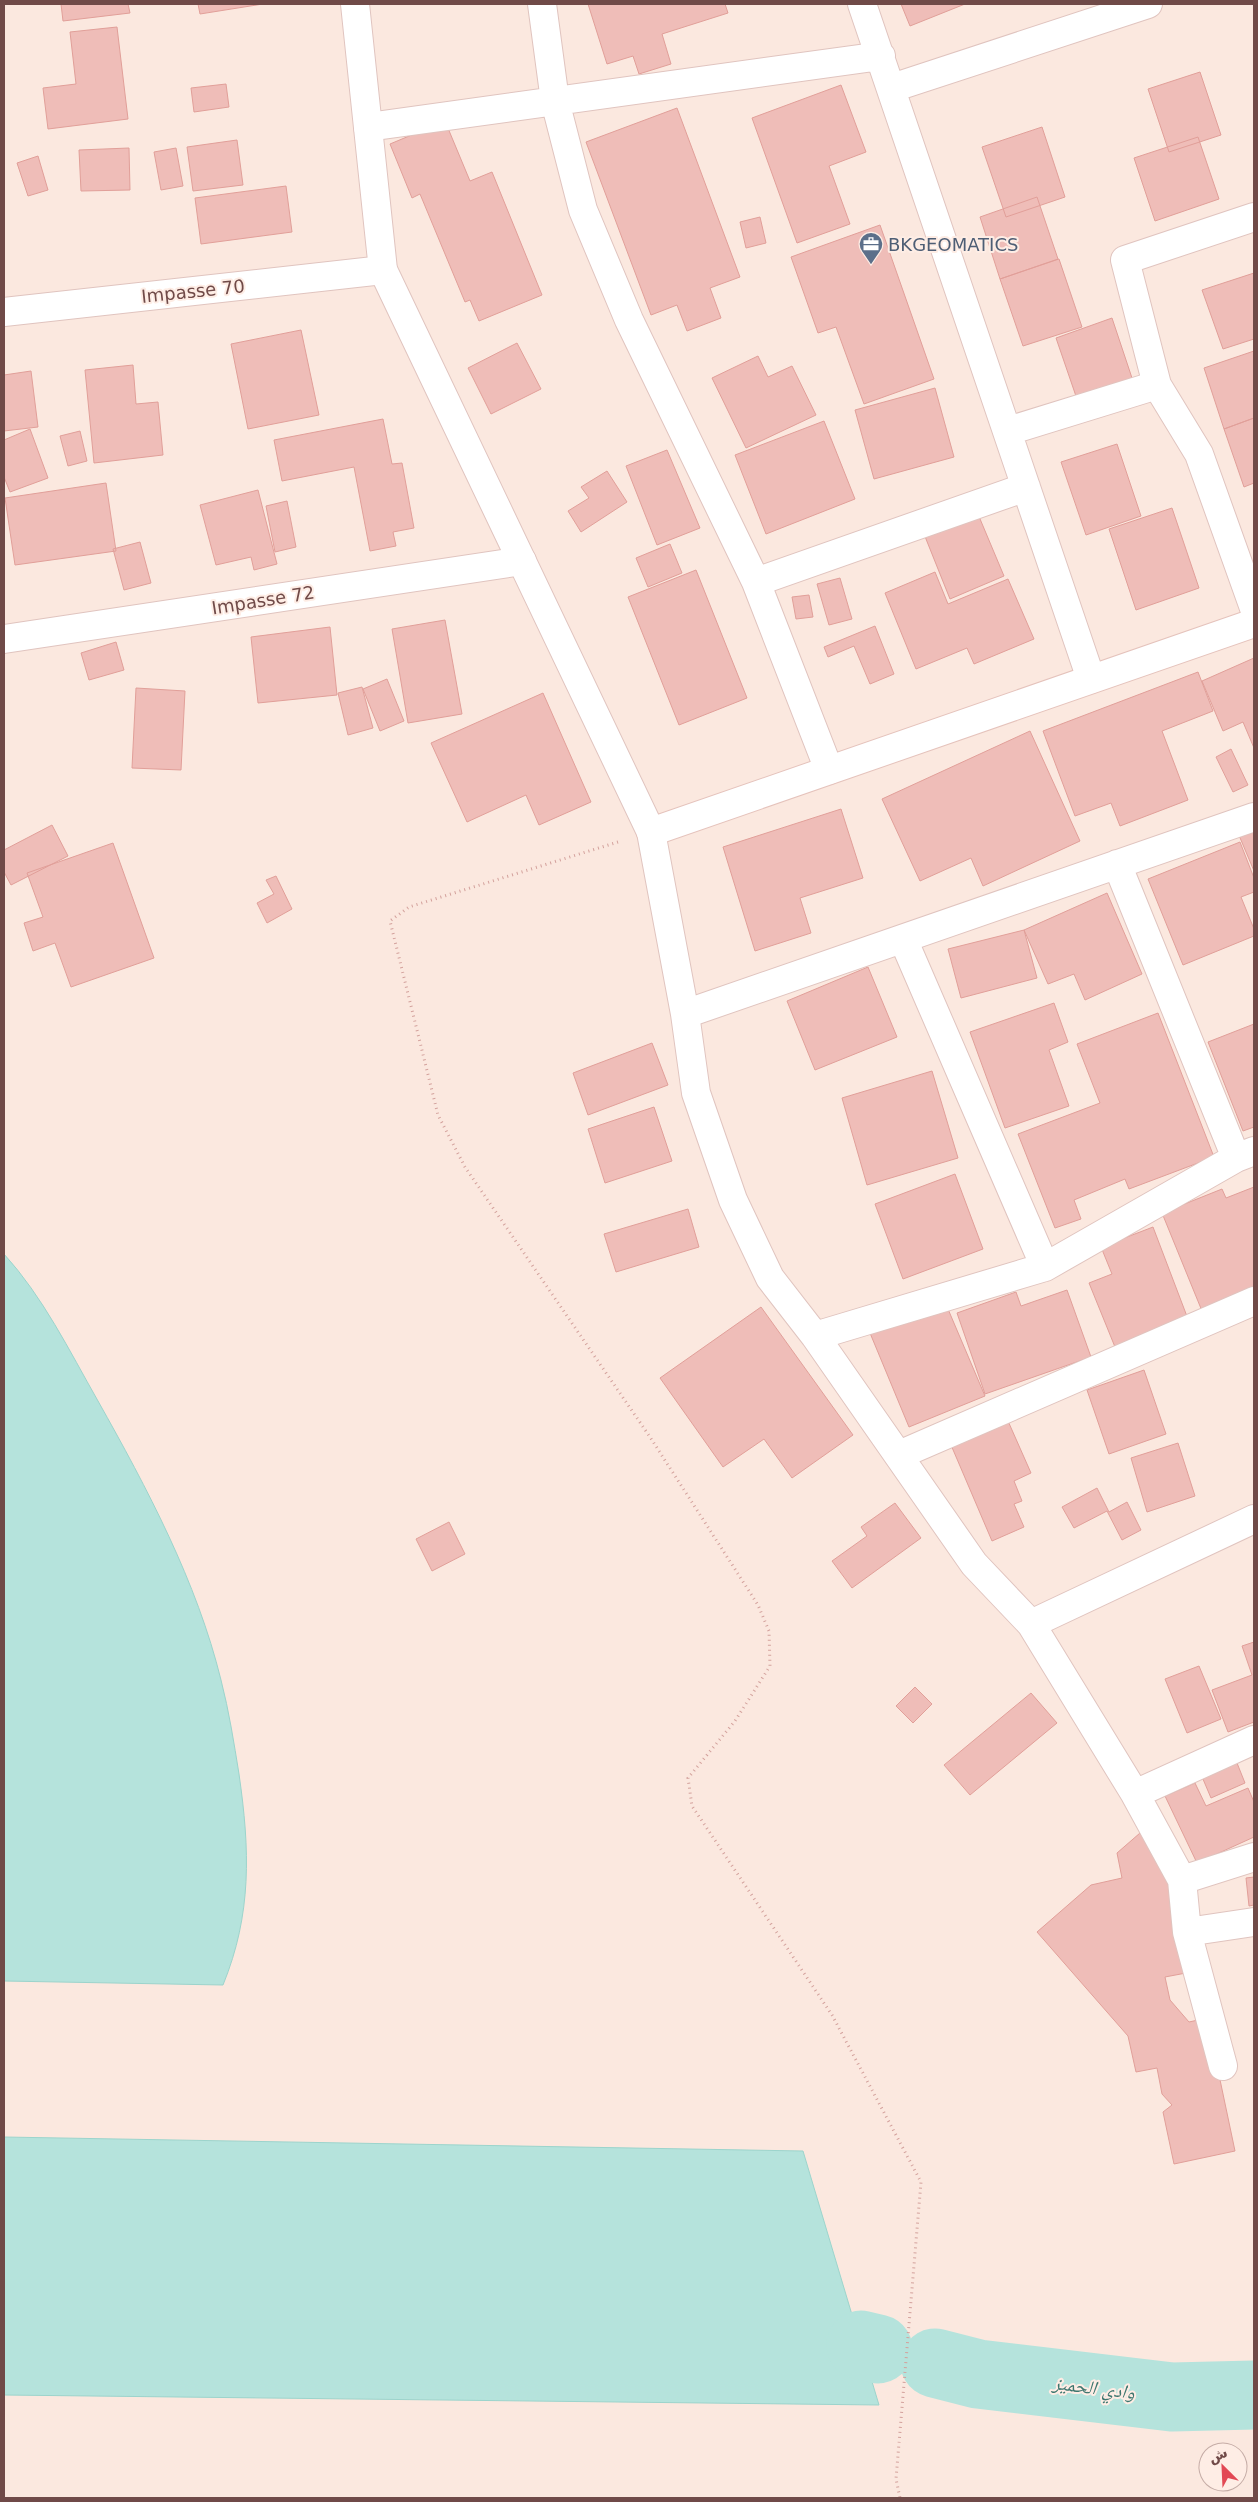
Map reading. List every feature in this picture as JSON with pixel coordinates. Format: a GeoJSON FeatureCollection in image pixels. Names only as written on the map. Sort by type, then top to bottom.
{"type":"FeatureCollection","features":[{"type":"Feature","properties":{"kind":"street"},"geometry":{"type":"LineString","coordinates":[[355,4],[383,270],[651,832],[685,1014],[696,1093],[733,1200],[770,1278],[815,1336],[974,1564],[1031,1624],[1136,1794],[1182,1880],[1187,1932],[1223,2066]]}},
{"type":"Feature","properties":{"kind":"street"},"geometry":{"type":"LineString","coordinates":[[542,4],[555,101],[583,210],[629,320],[756,582],[829,770]]}},
{"type":"Feature","properties":{"kind":"street"},"geometry":{"type":"LineString","coordinates":[[862,4],[1091,679]]}},
{"type":"Feature","properties":{"kind":"street"},"geometry":{"type":"LineString","coordinates":[[892,88],[1148,4]]}},
{"type":"Feature","properties":{"kind":"street"},"geometry":{"type":"LineString","coordinates":[[368,127],[881,56]]}},
{"type":"Feature","properties":{"kind":"street"},"geometry":{"type":"LineString","coordinates":[[1254,217],[1125,260],[1157,385],[1199,454],[1254,608]]}},
{"type":"Feature","properties":{"kind":"street","name":"Impasse 70"},"geometry":{"type":"LineString","coordinates":[[4,312],[383,270]]}},
{"type":"Feature","properties":{"kind":"street"},"geometry":{"type":"LineString","coordinates":[[1008,431],[1157,385]]}},
{"type":"Feature","properties":{"kind":"street"},"geometry":{"type":"LineString","coordinates":[[756,582],[1026,487]]}},
{"type":"Feature","properties":{"kind":"street","name":"Impasse 72"},"geometry":{"type":"LineString","coordinates":[[4,639],[522,561]]}},
{"type":"Feature","properties":{"kind":"street"},"geometry":{"type":"LineString","coordinates":[[651,832],[1254,623]]}},
{"type":"Feature","properties":{"kind":"street"},"geometry":{"type":"LineString","coordinates":[[685,1014],[1254,817]]}},
{"type":"Feature","properties":{"kind":"street"},"geometry":{"type":"LineString","coordinates":[[815,1336],[1045,1267],[1245,1154],[1117,864]]}},
{"type":"Feature","properties":{"kind":"street"},"geometry":{"type":"LineString","coordinates":[[903,939],[1045,1267]]}},
{"type":"Feature","properties":{"kind":"street"},"geometry":{"type":"LineString","coordinates":[[899,1455],[1254,1301]]}},
{"type":"Feature","properties":{"kind":"street"},"geometry":{"type":"LineString","coordinates":[[1031,1624],[1254,1519]]}},
{"type":"Feature","properties":{"kind":"street"},"geometry":{"type":"LineString","coordinates":[[1136,1794],[1254,1740]]}},
{"type":"Feature","properties":{"kind":"street"},"geometry":{"type":"LineString","coordinates":[[1182,1880],[1254,1857]]}},
{"type":"Feature","properties":{"kind":"street"},"geometry":{"type":"LineString","coordinates":[[1187,1932],[1254,1922]]}},
{"type":"Feature","properties":{"kind":"path"},"geometry":{"type":"LineString","coordinates":[[651,832],[409,908],[390,921],[438,1115],[465,1167],[650,1437],[758,1605],[770,1632],[770,1666],[735,1721],[688,1778],[692,1806],[832,2015],[921,2182],[896,2479],[900,2498]]}},
{"type":"Feature","properties":{"kind":"water"},"geometry":{"type":"Polygon","coordinates":[[[4,1254],[31,1288],[55,1324],[135,1468],[169,1536],[199,1607],[211,1643],[229,1715],[239,1774],[243,1802],[246,1855],[244,1907],[232,1959],[223,1985],[4,1981],[4,1254]]]}},
{"type":"Feature","properties":{"kind":"water"},"geometry":{"type":"Polygon","coordinates":[[[4,2137],[803,2151],[879,2405],[4,2395],[4,2137]]]}},
{"type":"Feature","properties":{"kind":"building"},"geometry":{"type":"Polygon","coordinates":[[[61,4],[128,4],[130,13],[63,21],[61,4]]]}},
{"type":"Feature","properties":{"kind":"building"},"geometry":{"type":"Polygon","coordinates":[[[198,4],[263,4],[200,14],[198,4]]]}},
{"type":"Feature","properties":{"kind":"building"},"geometry":{"type":"Polygon","coordinates":[[[588,4],[725,4],[728,13],[662,34],[671,64],[639,74],[633,56],[607,64],[588,4]]]}},
{"type":"Feature","properties":{"kind":"building"},"geometry":{"type":"Polygon","coordinates":[[[901,4],[965,4],[910,26],[901,4]]]}},
{"type":"Feature","properties":{"kind":"building"},"geometry":{"type":"Polygon","coordinates":[[[117,27],[128,119],[48,129],[43,88],[76,84],[70,32],[117,27]]]}},
{"type":"Feature","properties":{"kind":"building"},"geometry":{"type":"Polygon","coordinates":[[[1200,72],[1221,135],[1169,152],[1148,89],[1200,72]]]}},
{"type":"Feature","properties":{"kind":"building"},"geometry":{"type":"Polygon","coordinates":[[[226,84],[229,107],[194,112],[191,88],[226,84]]]}},
{"type":"Feature","properties":{"kind":"building"},"geometry":{"type":"Polygon","coordinates":[[[841,85],[866,152],[829,166],[850,224],[797,243],[752,118],[841,85]]]}},
{"type":"Feature","properties":{"kind":"building"},"geometry":{"type":"Polygon","coordinates":[[[677,108],[740,277],[710,288],[721,318],[687,331],[677,305],[651,315],[586,142],[677,108]]]}},
{"type":"Feature","properties":{"kind":"building"},"geometry":{"type":"Polygon","coordinates":[[[445,121],[470,181],[492,172],[542,295],[479,321],[470,300],[465,302],[420,194],[412,198],[390,144],[445,121]]]}},
{"type":"Feature","properties":{"kind":"building"},"geometry":{"type":"Polygon","coordinates":[[[1042,127],[1065,197],[1006,217],[982,147],[1042,127]]]}},
{"type":"Feature","properties":{"kind":"building"},"geometry":{"type":"Polygon","coordinates":[[[1198,137],[1219,199],[1155,221],[1134,158],[1198,137]]]}},
{"type":"Feature","properties":{"kind":"building"},"geometry":{"type":"Polygon","coordinates":[[[237,140],[243,185],[193,191],[187,147],[237,140]]]}},
{"type":"Feature","properties":{"kind":"building"},"geometry":{"type":"Polygon","coordinates":[[[129,148],[130,190],[81,191],[79,150],[129,148]]]}},
{"type":"Feature","properties":{"kind":"building"},"geometry":{"type":"Polygon","coordinates":[[[176,148],[183,186],[161,190],[154,152],[176,148]]]}},
{"type":"Feature","properties":{"kind":"building"},"geometry":{"type":"Polygon","coordinates":[[[38,156],[48,190],[28,196],[17,163],[38,156]]]}},
{"type":"Feature","properties":{"kind":"building"},"geometry":{"type":"Polygon","coordinates":[[[286,186],[292,232],[201,244],[195,198],[286,186]]]}},
{"type":"Feature","properties":{"kind":"building"},"geometry":{"type":"Polygon","coordinates":[[[1037,197],[1058,259],[1000,279],[980,217],[1037,197]]]}},
{"type":"Feature","properties":{"kind":"building"},"geometry":{"type":"Polygon","coordinates":[[[760,217],[766,243],[746,248],[740,222],[760,217]]]}},
{"type":"Feature","properties":{"kind":"building"},"geometry":{"type":"Polygon","coordinates":[[[880,225],[934,379],[864,404],[836,327],[818,333],[791,257],[880,225]]]}},
{"type":"Feature","properties":{"kind":"building"},"geometry":{"type":"Polygon","coordinates":[[[1059,259],[1082,327],[1023,346],[1000,279],[1059,259]]]}},
{"type":"Feature","properties":{"kind":"building"},"geometry":{"type":"Polygon","coordinates":[[[1254,273],[1254,339],[1223,349],[1202,290],[1254,273]]]}},
{"type":"Feature","properties":{"kind":"building"},"geometry":{"type":"Polygon","coordinates":[[[1112,318],[1134,384],[1078,402],[1056,338],[1112,318]]]}},
{"type":"Feature","properties":{"kind":"building"},"geometry":{"type":"Polygon","coordinates":[[[301,330],[319,415],[248,429],[231,344],[301,330]]]}},
{"type":"Feature","properties":{"kind":"building"},"geometry":{"type":"Polygon","coordinates":[[[517,343],[541,389],[491,414],[468,368],[517,343]]]}},
{"type":"Feature","properties":{"kind":"building"},"geometry":{"type":"Polygon","coordinates":[[[1254,351],[1254,418],[1224,429],[1204,368],[1254,351]]]}},
{"type":"Feature","properties":{"kind":"building"},"geometry":{"type":"Polygon","coordinates":[[[758,356],[768,377],[792,366],[816,415],[746,448],[712,378],[758,356]]]}},
{"type":"Feature","properties":{"kind":"building"},"geometry":{"type":"Polygon","coordinates":[[[133,365],[136,404],[158,402],[163,455],[94,463],[85,370],[133,365]]]}},
{"type":"Feature","properties":{"kind":"building"},"geometry":{"type":"Polygon","coordinates":[[[31,371],[38,427],[4,431],[4,375],[31,371]]]}},
{"type":"Feature","properties":{"kind":"building"},"geometry":{"type":"Polygon","coordinates":[[[935,388],[954,457],[874,479],[855,410],[935,388]]]}},
{"type":"Feature","properties":{"kind":"building"},"geometry":{"type":"Polygon","coordinates":[[[1254,418],[1254,483],[1244,487],[1224,429],[1254,418]]]}},
{"type":"Feature","properties":{"kind":"building"},"geometry":{"type":"Polygon","coordinates":[[[383,419],[392,464],[402,463],[414,528],[393,532],[396,546],[370,551],[354,467],[282,481],[274,440],[383,419]]]}},
{"type":"Feature","properties":{"kind":"building"},"geometry":{"type":"Polygon","coordinates":[[[824,421],[855,499],[766,534],[735,455],[824,421]]]}},
{"type":"Feature","properties":{"kind":"building"},"geometry":{"type":"Polygon","coordinates":[[[30,429],[48,478],[10,492],[4,477],[4,440],[30,429]]]}},
{"type":"Feature","properties":{"kind":"building"},"geometry":{"type":"Polygon","coordinates":[[[80,431],[87,461],[68,466],[60,436],[80,431]]]}},
{"type":"Feature","properties":{"kind":"building"},"geometry":{"type":"Polygon","coordinates":[[[1117,444],[1141,516],[1086,535],[1061,462],[1117,444]]]}},
{"type":"Feature","properties":{"kind":"building"},"geometry":{"type":"Polygon","coordinates":[[[667,450],[700,528],[657,545],[626,466],[667,450]]]}},
{"type":"Feature","properties":{"kind":"building"},"geometry":{"type":"Polygon","coordinates":[[[607,471],[627,502],[581,532],[568,511],[589,498],[581,487],[607,471]]]}},
{"type":"Feature","properties":{"kind":"building"},"geometry":{"type":"Polygon","coordinates":[[[106,483],[116,551],[15,565],[5,498],[106,483]]]}},
{"type":"Feature","properties":{"kind":"building"},"geometry":{"type":"Polygon","coordinates":[[[258,490],[277,564],[254,570],[251,557],[216,565],[200,505],[258,490]]]}},
{"type":"Feature","properties":{"kind":"building"},"geometry":{"type":"Polygon","coordinates":[[[287,501],[296,547],[275,552],[266,506],[287,501]]]}},
{"type":"Feature","properties":{"kind":"building"},"geometry":{"type":"Polygon","coordinates":[[[975,507],[1004,576],[950,599],[922,529],[975,507]]]}},
{"type":"Feature","properties":{"kind":"building"},"geometry":{"type":"Polygon","coordinates":[[[1172,508],[1199,588],[1136,610],[1109,529],[1172,508]]]}},
{"type":"Feature","properties":{"kind":"building"},"geometry":{"type":"Polygon","coordinates":[[[140,542],[151,583],[124,590],[113,549],[140,542]]]}},
{"type":"Feature","properties":{"kind":"building"},"geometry":{"type":"Polygon","coordinates":[[[670,544],[682,573],[648,587],[636,558],[670,544]]]}},
{"type":"Feature","properties":{"kind":"building"},"geometry":{"type":"Polygon","coordinates":[[[696,570],[747,698],[679,725],[628,597],[696,570]]]}},
{"type":"Feature","properties":{"kind":"building"},"geometry":{"type":"Polygon","coordinates":[[[935,572],[948,604],[1008,579],[1034,639],[974,664],[967,648],[916,669],[885,593],[935,572]]]}},
{"type":"Feature","properties":{"kind":"building"},"geometry":{"type":"Polygon","coordinates":[[[840,578],[852,619],[829,625],[817,584],[840,578]]]}},
{"type":"Feature","properties":{"kind":"building"},"geometry":{"type":"Polygon","coordinates":[[[809,595],[813,617],[796,619],[792,597],[809,595]]]}},
{"type":"Feature","properties":{"kind":"building"},"geometry":{"type":"Polygon","coordinates":[[[445,620],[462,714],[408,723],[392,629],[445,620]]]}},
{"type":"Feature","properties":{"kind":"building"},"geometry":{"type":"Polygon","coordinates":[[[875,626],[894,674],[870,684],[854,646],[828,657],[824,647],[875,626]]]}},
{"type":"Feature","properties":{"kind":"building"},"geometry":{"type":"Polygon","coordinates":[[[330,627],[337,695],[258,703],[251,637],[330,627]]]}},
{"type":"Feature","properties":{"kind":"building"},"geometry":{"type":"Polygon","coordinates":[[[116,642],[124,670],[89,680],[81,653],[116,642]]]}},
{"type":"Feature","properties":{"kind":"building"},"geometry":{"type":"Polygon","coordinates":[[[1254,658],[1254,748],[1243,722],[1223,731],[1202,681],[1254,658]]]}},
{"type":"Feature","properties":{"kind":"building"},"geometry":{"type":"Polygon","coordinates":[[[1198,672],[1213,711],[1162,731],[1188,800],[1120,826],[1111,803],[1075,816],[1043,731],[1198,672]]]}},
{"type":"Feature","properties":{"kind":"building"},"geometry":{"type":"Polygon","coordinates":[[[387,679],[404,721],[380,731],[363,689],[387,679]]]}},
{"type":"Feature","properties":{"kind":"building"},"geometry":{"type":"Polygon","coordinates":[[[362,687],[373,728],[348,735],[338,693],[362,687]]]}},
{"type":"Feature","properties":{"kind":"building"},"geometry":{"type":"Polygon","coordinates":[[[136,688],[185,691],[181,770],[132,768],[136,688]]]}},
{"type":"Feature","properties":{"kind":"building"},"geometry":{"type":"Polygon","coordinates":[[[543,693],[591,802],[539,825],[526,795],[467,822],[431,743],[543,693]]]}},
{"type":"Feature","properties":{"kind":"building"},"geometry":{"type":"Polygon","coordinates":[[[1030,731],[1080,841],[983,886],[971,858],[920,881],[882,799],[1030,731]]]}},
{"type":"Feature","properties":{"kind":"building"},"geometry":{"type":"Polygon","coordinates":[[[1231,749],[1248,785],[1233,792],[1216,757],[1231,749]]]}},
{"type":"Feature","properties":{"kind":"building"},"geometry":{"type":"Polygon","coordinates":[[[841,809],[863,878],[800,898],[811,933],[755,951],[723,847],[841,809]]]}},
{"type":"Feature","properties":{"kind":"building"},"geometry":{"type":"Polygon","coordinates":[[[52,825],[68,856],[11,885],[4,872],[4,850],[52,825]]]}},
{"type":"Feature","properties":{"kind":"building"},"geometry":{"type":"Polygon","coordinates":[[[1254,826],[1254,871],[1238,833],[1254,826]]]}},
{"type":"Feature","properties":{"kind":"building"},"geometry":{"type":"Polygon","coordinates":[[[1240,842],[1254,878],[1254,892],[1241,897],[1254,929],[1254,936],[1183,965],[1148,879],[1240,842]]]}},
{"type":"Feature","properties":{"kind":"building"},"geometry":{"type":"Polygon","coordinates":[[[113,843],[154,958],[71,987],[55,943],[33,951],[24,923],[43,917],[27,873],[113,843]]]}},
{"type":"Feature","properties":{"kind":"building"},"geometry":{"type":"Polygon","coordinates":[[[276,876],[292,909],[267,923],[257,903],[274,894],[266,880],[276,876]]]}},
{"type":"Feature","properties":{"kind":"building"},"geometry":{"type":"Polygon","coordinates":[[[1107,893],[1142,974],[1085,1000],[1074,974],[1048,984],[1024,930],[1107,893]]]}},
{"type":"Feature","properties":{"kind":"building"},"geometry":{"type":"Polygon","coordinates":[[[1024,930],[1037,978],[961,998],[948,949],[1024,930]]]}},
{"type":"Feature","properties":{"kind":"building"},"geometry":{"type":"Polygon","coordinates":[[[868,967],[897,1037],[815,1070],[787,1001],[868,967]]]}},
{"type":"Feature","properties":{"kind":"building"},"geometry":{"type":"Polygon","coordinates":[[[1054,1003],[1068,1042],[1049,1050],[1069,1106],[1005,1128],[970,1032],[1054,1003]]]}},
{"type":"Feature","properties":{"kind":"building"},"geometry":{"type":"Polygon","coordinates":[[[1158,1013],[1214,1157],[1129,1189],[1125,1179],[1074,1200],[1081,1219],[1055,1228],[1018,1134],[1100,1103],[1077,1044],[1158,1013]]]}},
{"type":"Feature","properties":{"kind":"building"},"geometry":{"type":"Polygon","coordinates":[[[1254,1024],[1254,1127],[1243,1131],[1208,1042],[1254,1024]]]}},
{"type":"Feature","properties":{"kind":"building"},"geometry":{"type":"Polygon","coordinates":[[[652,1043],[668,1085],[588,1115],[573,1073],[652,1043]]]}},
{"type":"Feature","properties":{"kind":"building"},"geometry":{"type":"Polygon","coordinates":[[[932,1071],[958,1158],[867,1185],[842,1098],[932,1071]]]}},
{"type":"Feature","properties":{"kind":"building"},"geometry":{"type":"Polygon","coordinates":[[[654,1107],[672,1161],[605,1183],[588,1129],[654,1107]]]}},
{"type":"Feature","properties":{"kind":"building"},"geometry":{"type":"Polygon","coordinates":[[[955,1174],[983,1249],[903,1279],[875,1204],[955,1174]]]}},
{"type":"Feature","properties":{"kind":"building"},"geometry":{"type":"Polygon","coordinates":[[[1254,1187],[1254,1291],[1202,1311],[1162,1213],[1222,1189],[1226,1198],[1254,1187]]]}},
{"type":"Feature","properties":{"kind":"building"},"geometry":{"type":"Polygon","coordinates":[[[688,1209],[699,1247],[616,1272],[604,1234],[688,1209]]]}},
{"type":"Feature","properties":{"kind":"building"},"geometry":{"type":"Polygon","coordinates":[[[1153,1227],[1188,1319],[1115,1347],[1089,1283],[1112,1274],[1101,1247],[1153,1227]]]}},
{"type":"Feature","properties":{"kind":"building"},"geometry":{"type":"Polygon","coordinates":[[[1067,1290],[1091,1357],[985,1394],[957,1313],[1016,1292],[1021,1306],[1067,1290]]]}},
{"type":"Feature","properties":{"kind":"building"},"geometry":{"type":"Polygon","coordinates":[[[945,1302],[985,1396],[909,1427],[870,1333],[945,1302]]]}},
{"type":"Feature","properties":{"kind":"building"},"geometry":{"type":"Polygon","coordinates":[[[761,1307],[853,1435],[792,1478],[764,1439],[723,1467],[660,1378],[761,1307]]]}},
{"type":"Feature","properties":{"kind":"building"},"geometry":{"type":"Polygon","coordinates":[[[1144,1370],[1166,1434],[1109,1454],[1087,1390],[1144,1370]]]}},
{"type":"Feature","properties":{"kind":"building"},"geometry":{"type":"Polygon","coordinates":[[[1008,1421],[1031,1473],[1014,1481],[1022,1501],[1014,1504],[1024,1527],[992,1541],[951,1445],[1008,1421]]]}},
{"type":"Feature","properties":{"kind":"building"},"geometry":{"type":"Polygon","coordinates":[[[1178,1443],[1195,1496],[1147,1512],[1131,1458],[1178,1443]]]}},
{"type":"Feature","properties":{"kind":"building"},"geometry":{"type":"Polygon","coordinates":[[[1097,1488],[1109,1512],[1127,1502],[1141,1530],[1122,1540],[1107,1511],[1074,1528],[1062,1507],[1097,1488]]]}},
{"type":"Feature","properties":{"kind":"building"},"geometry":{"type":"Polygon","coordinates":[[[895,1503],[921,1538],[852,1588],[832,1561],[867,1536],[861,1527],[895,1503]]]}},
{"type":"Feature","properties":{"kind":"building"},"geometry":{"type":"Polygon","coordinates":[[[449,1522],[465,1554],[432,1571],[416,1539],[449,1522]]]}},
{"type":"Feature","properties":{"kind":"building"},"geometry":{"type":"Polygon","coordinates":[[[1254,1642],[1254,1722],[1228,1732],[1212,1690],[1252,1675],[1242,1646],[1254,1642]]]}},
{"type":"Feature","properties":{"kind":"building"},"geometry":{"type":"Polygon","coordinates":[[[1199,1666],[1221,1719],[1187,1733],[1165,1679],[1199,1666]]]}},
{"type":"Feature","properties":{"kind":"building"},"geometry":{"type":"Polygon","coordinates":[[[915,1687],[932,1704],[913,1723],[896,1706],[915,1687]]]}},
{"type":"Feature","properties":{"kind":"building"},"geometry":{"type":"Polygon","coordinates":[[[1031,1693],[1057,1723],[970,1795],[944,1765],[1031,1693]]]}},
{"type":"Feature","properties":{"kind":"building"},"geometry":{"type":"Polygon","coordinates":[[[1235,1758],[1245,1783],[1211,1798],[1200,1772],[1235,1758]]]}},
{"type":"Feature","properties":{"kind":"building"},"geometry":{"type":"Polygon","coordinates":[[[1195,1783],[1206,1806],[1248,1788],[1254,1802],[1254,1837],[1197,1863],[1165,1796],[1195,1783]]]}},
{"type":"Feature","properties":{"kind":"building"},"geometry":{"type":"Polygon","coordinates":[[[1140,1833],[1181,1879],[1169,1890],[1186,1973],[1165,1977],[1170,2000],[1189,2022],[1207,2018],[1235,2151],[1174,2164],[1163,2112],[1172,2105],[1162,2094],[1157,2068],[1136,2072],[1128,2036],[1037,1932],[1091,1885],[1122,1878],[1117,1853],[1140,1833]]]}},
{"type":"Feature","properties":{"kind":"building"},"geometry":{"type":"Polygon","coordinates":[[[1254,1877],[1254,1905],[1249,1906],[1246,1878],[1254,1877]]]}},
{"type":"Feature","properties":{"kind":"waterway","name":"وادي الحميز"},"geometry":{"type":"LineString","coordinates":[[861,2345],[878,2349]]}},
{"type":"Feature","properties":{"kind":"waterway","name":"وادي الحميز"},"geometry":{"type":"LineString","coordinates":[[935,2363],[978,2374],[1172,2397],[1254,2395]]}},
{"type":"Feature","properties":{"kind":"place","name":"BKGEOMATICS"},"geometry":{"type":"Point","coordinates":[871,265]}}]}
